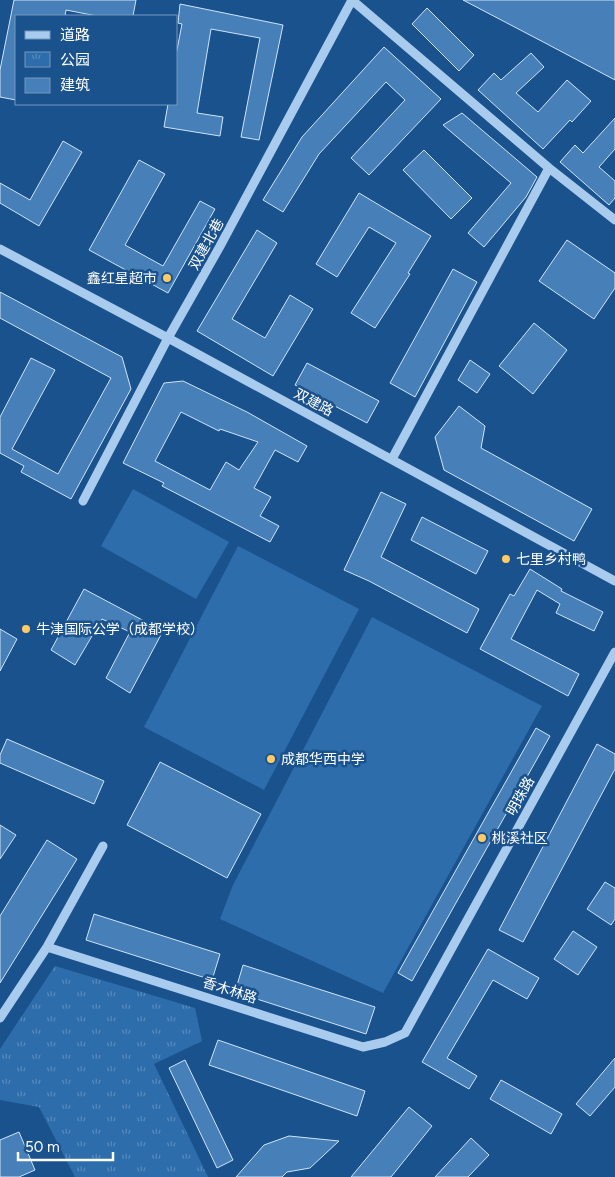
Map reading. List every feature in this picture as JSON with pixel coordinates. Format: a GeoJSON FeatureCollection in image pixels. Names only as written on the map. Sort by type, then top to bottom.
{"type":"FeatureCollection","features":[{"type":"Feature","properties":{"kind":"street"},"geometry":{"type":"LineString","coordinates":[[352,0],[548,168],[615,220]]}},
{"type":"Feature","properties":{"kind":"street","name":"双建北巷"},"geometry":{"type":"LineString","coordinates":[[83,501],[168,338],[219,248],[352,0]]}},
{"type":"Feature","properties":{"kind":"street"},"geometry":{"type":"LineString","coordinates":[[392,460],[548,168]]}},
{"type":"Feature","properties":{"kind":"street","name":"双建路"},"geometry":{"type":"LineString","coordinates":[[0,249],[615,581]]}},
{"type":"Feature","properties":{"kind":"street","name":"明珠路"},"geometry":{"type":"LineString","coordinates":[[405,1033],[615,652]]}},
{"type":"Feature","properties":{"kind":"street"},"geometry":{"type":"LineString","coordinates":[[0,1018],[47,946],[103,846]]}},
{"type":"Feature","properties":{"kind":"street","name":"香木林路"},"geometry":{"type":"LineString","coordinates":[[47,946],[363,1047],[384,1042],[405,1033]]}},
{"type":"Feature","properties":{"kind":"green space"},"geometry":{"type":"Polygon","coordinates":[[[133,489],[229,542],[196,599],[101,546],[133,489]]]}},
{"type":"Feature","properties":{"kind":"green space"},"geometry":{"type":"Polygon","coordinates":[[[238,546],[359,609],[264,790],[144,727],[238,546]]]}},
{"type":"Feature","properties":{"kind":"green space"},"geometry":{"type":"Polygon","coordinates":[[[372,617],[542,706],[383,993],[220,919],[233,885],[372,617]]]}},
{"type":"Feature","properties":{"kind":"green space"},"geometry":{"type":"Polygon","coordinates":[[[55,966],[195,1008],[202,1041],[154,1064],[208,1177],[75,1177],[39,1107],[0,1100],[0,1049],[55,966]]]}},
{"type":"Feature","properties":{"kind":"building"},"geometry":{"type":"Polygon","coordinates":[[[14,0],[136,0],[133,15],[92,15],[66,10],[65,15],[15,15],[15,100],[0,97],[0,70],[14,0]]]}},
{"type":"Feature","properties":{"kind":"building"},"geometry":{"type":"Polygon","coordinates":[[[463,0],[615,0],[615,80],[549,45],[463,0]]]}},
{"type":"Feature","properties":{"kind":"building"},"geometry":{"type":"Polygon","coordinates":[[[180,4],[283,25],[259,140],[241,137],[260,38],[211,29],[197,113],[223,117],[220,136],[164,127],[168,105],[178,105],[178,45],[182,24],[178,23],[180,4]]]}},
{"type":"Feature","properties":{"kind":"building"},"geometry":{"type":"Polygon","coordinates":[[[427,8],[474,55],[459,71],[412,24],[427,8]]]}},
{"type":"Feature","properties":{"kind":"building"},"geometry":{"type":"Polygon","coordinates":[[[384,47],[441,99],[369,175],[351,158],[405,100],[386,82],[319,154],[283,212],[263,200],[302,137],[384,47]]]}},
{"type":"Feature","properties":{"kind":"building"},"geometry":{"type":"Polygon","coordinates":[[[531,53],[544,67],[516,93],[538,112],[567,80],[591,101],[543,149],[478,90],[494,73],[501,80],[531,53]]]}},
{"type":"Feature","properties":{"kind":"building"},"geometry":{"type":"Polygon","coordinates":[[[462,113],[537,177],[526,197],[484,247],[468,233],[511,183],[443,125],[462,113]]]}},
{"type":"Feature","properties":{"kind":"building"},"geometry":{"type":"Polygon","coordinates":[[[615,118],[615,149],[599,167],[615,181],[615,198],[609,205],[560,162],[575,145],[583,153],[615,118]]]}},
{"type":"Feature","properties":{"kind":"building"},"geometry":{"type":"Polygon","coordinates":[[[63,141],[82,152],[39,226],[0,203],[0,183],[30,200],[63,141]]]}},
{"type":"Feature","properties":{"kind":"building"},"geometry":{"type":"Polygon","coordinates":[[[424,150],[472,198],[451,219],[403,170],[424,150]]]}},
{"type":"Feature","properties":{"kind":"building"},"geometry":{"type":"Polygon","coordinates":[[[139,160],[165,174],[125,245],[163,266],[200,201],[215,209],[168,293],[89,250],[139,160]]]}},
{"type":"Feature","properties":{"kind":"building"},"geometry":{"type":"Polygon","coordinates":[[[359,193],[431,236],[408,273],[410,274],[375,328],[351,313],[396,243],[369,227],[337,277],[316,264],[359,193]]]}},
{"type":"Feature","properties":{"kind":"building"},"geometry":{"type":"Polygon","coordinates":[[[257,230],[277,243],[232,319],[265,338],[290,295],[313,309],[273,376],[197,331],[257,230]]]}},
{"type":"Feature","properties":{"kind":"building"},"geometry":{"type":"Polygon","coordinates":[[[567,240],[615,273],[615,288],[594,319],[539,281],[567,240]]]}},
{"type":"Feature","properties":{"kind":"building"},"geometry":{"type":"Polygon","coordinates":[[[453,269],[477,282],[415,397],[390,383],[453,269]]]}},
{"type":"Feature","properties":{"kind":"building"},"geometry":{"type":"Polygon","coordinates":[[[0,292],[122,357],[131,389],[71,499],[21,472],[24,466],[0,453],[0,417],[31,358],[55,370],[12,449],[58,474],[111,378],[0,318],[0,292]]]}},
{"type":"Feature","properties":{"kind":"building"},"geometry":{"type":"Polygon","coordinates":[[[534,323],[567,350],[533,394],[499,366],[534,323]]]}},
{"type":"Feature","properties":{"kind":"building"},"geometry":{"type":"Polygon","coordinates":[[[470,360],[490,374],[477,393],[458,380],[470,360]]]}},
{"type":"Feature","properties":{"kind":"building"},"geometry":{"type":"Polygon","coordinates":[[[307,363],[379,401],[367,423],[295,385],[307,363]]]}},
{"type":"Feature","properties":{"kind":"building"},"geometry":{"type":"Polygon","coordinates":[[[183,381],[247,412],[307,446],[298,462],[275,450],[254,488],[271,497],[260,516],[279,526],[270,542],[162,486],[164,483],[123,463],[164,383],[183,381]],[[181,412],[155,461],[210,490],[226,462],[239,470],[258,442],[220,429],[219,431],[181,412]]]}},
{"type":"Feature","properties":{"kind":"building"},"geometry":{"type":"Polygon","coordinates":[[[459,406],[485,426],[481,448],[592,509],[574,541],[444,470],[435,437],[459,406]]]}},
{"type":"Feature","properties":{"kind":"building"},"geometry":{"type":"Polygon","coordinates":[[[381,492],[406,504],[381,557],[479,609],[467,633],[369,581],[344,570],[381,492]]]}},
{"type":"Feature","properties":{"kind":"building"},"geometry":{"type":"Polygon","coordinates":[[[422,517],[488,551],[476,574],[411,540],[422,517]]]}},
{"type":"Feature","properties":{"kind":"building"},"geometry":{"type":"Polygon","coordinates":[[[530,569],[562,589],[561,591],[603,612],[594,631],[556,613],[560,604],[537,590],[511,639],[579,674],[568,696],[480,649],[510,594],[514,596],[530,569]]]}},
{"type":"Feature","properties":{"kind":"building"},"geometry":{"type":"Polygon","coordinates":[[[84,589],[163,631],[130,693],[106,678],[130,632],[102,619],[75,665],[51,650],[84,589]]]}},
{"type":"Feature","properties":{"kind":"building"},"geometry":{"type":"Polygon","coordinates":[[[0,629],[17,639],[0,671],[0,629]]]}},
{"type":"Feature","properties":{"kind":"building"},"geometry":{"type":"Polygon","coordinates":[[[536,728],[550,736],[412,981],[398,973],[536,728]]]}},
{"type":"Feature","properties":{"kind":"building"},"geometry":{"type":"Polygon","coordinates":[[[7,739],[104,781],[94,804],[0,763],[0,755],[7,739]]]}},
{"type":"Feature","properties":{"kind":"building"},"geometry":{"type":"Polygon","coordinates":[[[597,744],[615,754],[615,769],[523,942],[499,930],[597,744]]]}},
{"type":"Feature","properties":{"kind":"building"},"geometry":{"type":"Polygon","coordinates":[[[160,762],[261,814],[227,878],[127,825],[160,762]]]}},
{"type":"Feature","properties":{"kind":"building"},"geometry":{"type":"Polygon","coordinates":[[[0,825],[16,835],[0,859],[0,825]]]}},
{"type":"Feature","properties":{"kind":"building"},"geometry":{"type":"Polygon","coordinates":[[[47,840],[77,859],[0,983],[0,916],[47,840]]]}},
{"type":"Feature","properties":{"kind":"building"},"geometry":{"type":"Polygon","coordinates":[[[605,882],[615,888],[615,919],[611,925],[587,909],[605,882]]]}},
{"type":"Feature","properties":{"kind":"building"},"geometry":{"type":"Polygon","coordinates":[[[94,914],[220,954],[212,980],[86,940],[94,914]]]}},
{"type":"Feature","properties":{"kind":"building"},"geometry":{"type":"Polygon","coordinates":[[[573,931],[597,947],[578,975],[554,959],[573,931]]]}},
{"type":"Feature","properties":{"kind":"building"},"geometry":{"type":"Polygon","coordinates":[[[488,949],[539,978],[527,999],[493,980],[447,1058],[477,1076],[469,1089],[422,1062],[488,949]]]}},
{"type":"Feature","properties":{"kind":"building"},"geometry":{"type":"Polygon","coordinates":[[[243,965],[375,1007],[366,1034],[235,992],[243,965]]]}},
{"type":"Feature","properties":{"kind":"building"},"geometry":{"type":"Polygon","coordinates":[[[218,1040],[365,1091],[357,1116],[209,1065],[218,1040]]]}},
{"type":"Feature","properties":{"kind":"building"},"geometry":{"type":"Polygon","coordinates":[[[615,1058],[615,1087],[590,1116],[576,1104],[615,1058]]]}},
{"type":"Feature","properties":{"kind":"building"},"geometry":{"type":"Polygon","coordinates":[[[185,1060],[233,1160],[217,1168],[169,1068],[185,1060]]]}},
{"type":"Feature","properties":{"kind":"building"},"geometry":{"type":"Polygon","coordinates":[[[501,1080],[562,1114],[551,1134],[490,1099],[501,1080]]]}},
{"type":"Feature","properties":{"kind":"building"},"geometry":{"type":"Polygon","coordinates":[[[409,1107],[432,1126],[391,1177],[351,1177],[409,1107]]]}},
{"type":"Feature","properties":{"kind":"building"},"geometry":{"type":"Polygon","coordinates":[[[19,1132],[35,1170],[19,1177],[0,1177],[0,1140],[19,1132]]]}},
{"type":"Feature","properties":{"kind":"building"},"geometry":{"type":"Polygon","coordinates":[[[289,1136],[339,1141],[310,1168],[287,1172],[282,1177],[236,1177],[264,1145],[289,1136]]]}},
{"type":"Feature","properties":{"kind":"building"},"geometry":{"type":"Polygon","coordinates":[[[471,1138],[489,1155],[468,1177],[435,1177],[471,1138]]]}},
{"type":"Feature","properties":{"kind":"place","name":"鑫红星超市"},"geometry":{"type":"Point","coordinates":[167,278]}},
{"type":"Feature","properties":{"kind":"place","name":"七里乡村鸭"},"geometry":{"type":"Point","coordinates":[506,559]}},
{"type":"Feature","properties":{"kind":"place","name":"牛津国际公学（成都学校）"},"geometry":{"type":"Point","coordinates":[26,629]}},
{"type":"Feature","properties":{"kind":"place","name":"成都华西中学"},"geometry":{"type":"Point","coordinates":[271,759]}},
{"type":"Feature","properties":{"kind":"place","name":"桃溪社区"},"geometry":{"type":"Point","coordinates":[482,838]}}]}
